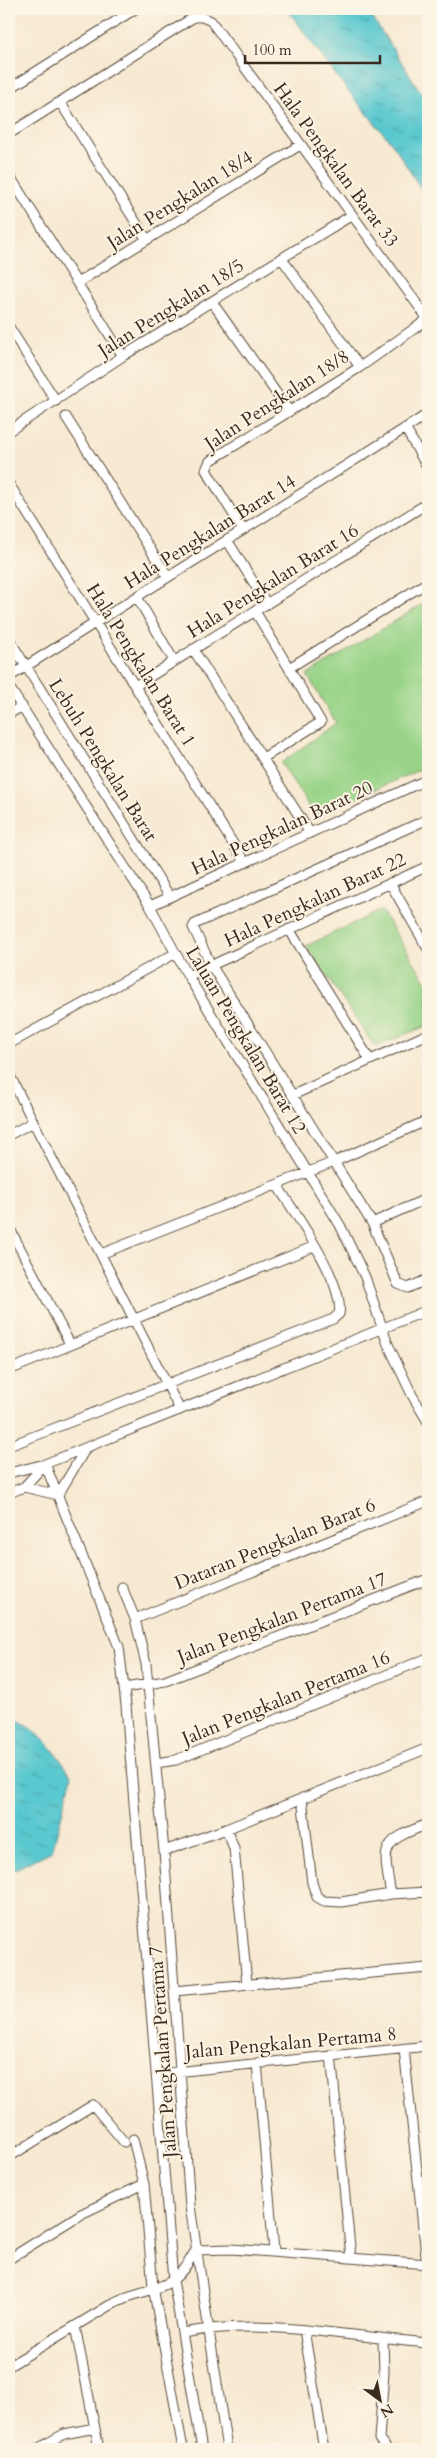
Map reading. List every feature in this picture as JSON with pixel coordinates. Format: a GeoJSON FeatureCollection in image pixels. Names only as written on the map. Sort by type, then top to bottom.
{"type":"FeatureCollection","features":[{"type":"Feature","properties":{"kind":"street"},"geometry":{"type":"LineString","coordinates":[[9,89],[135,9]]}},
{"type":"Feature","properties":{"kind":"street"},"geometry":{"type":"LineString","coordinates":[[425,9],[428,13]]}},
{"type":"Feature","properties":{"kind":"street","name":"Hala Pengkalan Barat 33"},"geometry":{"type":"LineString","coordinates":[[60,102],[194,17],[202,17],[211,21],[428,319]]}},
{"type":"Feature","properties":{"kind":"street"},"geometry":{"type":"LineString","coordinates":[[9,134],[60,102],[148,240]]}},
{"type":"Feature","properties":{"kind":"street","name":"Jalan Pengkalan 18/4"},"geometry":{"type":"LineString","coordinates":[[77,284],[300,145]]}},
{"type":"Feature","properties":{"kind":"street"},"geometry":{"type":"LineString","coordinates":[[9,175],[123,356]]}},
{"type":"Feature","properties":{"kind":"street","name":"Jalan Pengkalan 18/5"},"geometry":{"type":"LineString","coordinates":[[9,432],[123,356],[352,215]]}},
{"type":"Feature","properties":{"kind":"street"},"geometry":{"type":"LineString","coordinates":[[282,259],[360,367]]}},
{"type":"Feature","properties":{"kind":"street"},"geometry":{"type":"LineString","coordinates":[[212,302],[289,411]]}},
{"type":"Feature","properties":{"kind":"street","name":"Jalan Pengkalan 18/8"},"geometry":{"type":"LineString","coordinates":[[243,530],[206,470],[207,464],[240,441],[360,367],[428,319]]}},
{"type":"Feature","properties":{"kind":"street"},"geometry":{"type":"LineString","coordinates":[[9,327],[56,401]]}},
{"type":"Feature","properties":{"kind":"street","name":"Hala Pengkalan Barat 14"},"geometry":{"type":"LineString","coordinates":[[9,677],[428,414]]}},
{"type":"Feature","properties":{"kind":"street"},"geometry":{"type":"LineString","coordinates":[[66,417],[168,577]]}},
{"type":"Feature","properties":{"kind":"street"},"geometry":{"type":"LineString","coordinates":[[405,428],[428,468]]}},
{"type":"Feature","properties":{"kind":"street","name":"Hala Pengkalan Barat 1"},"geometry":{"type":"LineString","coordinates":[[9,484],[245,863]]}},
{"type":"Feature","properties":{"kind":"street","name":"Hala Pengkalan Barat 16"},"geometry":{"type":"LineString","coordinates":[[135,686],[428,503]]}},
{"type":"Feature","properties":{"kind":"street"},"geometry":{"type":"LineString","coordinates":[[227,540],[267,604]]}},
{"type":"Feature","properties":{"kind":"street"},"geometry":{"type":"LineString","coordinates":[[289,668],[428,582]]}},
{"type":"Feature","properties":{"kind":"street"},"geometry":{"type":"LineString","coordinates":[[137,597],[174,661]]}},
{"type":"Feature","properties":{"kind":"street"},"geometry":{"type":"LineString","coordinates":[[255,611],[321,722],[263,758]]}},
{"type":"Feature","properties":{"kind":"street","name":"Lebuh Pengkalan Barat"},"geometry":{"type":"LineString","coordinates":[[9,639],[170,897]]}},
{"type":"Feature","properties":{"kind":"street"},"geometry":{"type":"LineString","coordinates":[[193,649],[310,833]]}},
{"type":"Feature","properties":{"kind":"street","name":"Laluan Pengkalan Barat 12"},"geometry":{"type":"LineString","coordinates":[[9,687],[150,906],[174,954],[340,1225],[366,1277],[387,1342],[425,1410],[428,1422]]}},
{"type":"Feature","properties":{"kind":"street"},"geometry":{"type":"LineString","coordinates":[[9,714],[22,706]]}},
{"type":"Feature","properties":{"kind":"street","name":"Hala Pengkalan Barat 20"},"geometry":{"type":"LineString","coordinates":[[150,906],[428,779]]}},
{"type":"Feature","properties":{"kind":"street"},"geometry":{"type":"LineString","coordinates":[[428,819],[195,924],[194,931],[212,965],[372,1223],[398,1284],[408,1288],[428,1279]]}},
{"type":"Feature","properties":{"kind":"street","name":"Hala Pengkalan Barat 22"},"geometry":{"type":"LineString","coordinates":[[188,976],[428,866]]}},
{"type":"Feature","properties":{"kind":"street"},"geometry":{"type":"LineString","coordinates":[[390,883],[428,948]]}},
{"type":"Feature","properties":{"kind":"street"},"geometry":{"type":"LineString","coordinates":[[289,930],[370,1060]]}},
{"type":"Feature","properties":{"kind":"street"},"geometry":{"type":"LineString","coordinates":[[9,1044],[174,954]]}},
{"type":"Feature","properties":{"kind":"street"},"geometry":{"type":"LineString","coordinates":[[293,1095],[428,1034]]}},
{"type":"Feature","properties":{"kind":"street"},"geometry":{"type":"LineString","coordinates":[[9,1074],[180,1410]]}},
{"type":"Feature","properties":{"kind":"street"},"geometry":{"type":"LineString","coordinates":[[101,1254],[308,1173],[428,1120]]}},
{"type":"Feature","properties":{"kind":"street"},"geometry":{"type":"LineString","coordinates":[[9,1136],[33,1122]]}},
{"type":"Feature","properties":{"kind":"street"},"geometry":{"type":"LineString","coordinates":[[9,1446],[333,1319],[339,1314],[339,1302],[324,1262],[277,1185]]}},
{"type":"Feature","properties":{"kind":"street"},"geometry":{"type":"LineString","coordinates":[[372,1223],[428,1198]]}},
{"type":"Feature","properties":{"kind":"street"},"geometry":{"type":"LineString","coordinates":[[9,1227],[70,1344]]}},
{"type":"Feature","properties":{"kind":"street"},"geometry":{"type":"LineString","coordinates":[[9,1370],[315,1246]]}},
{"type":"Feature","properties":{"kind":"street"},"geometry":{"type":"LineString","coordinates":[[9,1473],[45,1464],[428,1310]]}},
{"type":"Feature","properties":{"kind":"street"},"geometry":{"type":"LineString","coordinates":[[58,1495],[86,1448]]}},
{"type":"Feature","properties":{"kind":"street"},"geometry":{"type":"LineString","coordinates":[[9,1493],[24,1487],[45,1464]]}},
{"type":"Feature","properties":{"kind":"street"},"geometry":{"type":"LineString","coordinates":[[45,1464],[119,1647],[125,1688],[173,2280],[202,2449]]}},
{"type":"Feature","properties":{"kind":"street"},"geometry":{"type":"LineString","coordinates":[[24,1487],[58,1495]]}},
{"type":"Feature","properties":{"kind":"street","name":"Dataran Pengkalan Barat 6"},"geometry":{"type":"LineString","coordinates":[[135,1618],[428,1501]]}},
{"type":"Feature","properties":{"kind":"street","name":"Jalan Pengkalan Pertama 17"},"geometry":{"type":"LineString","coordinates":[[125,1688],[165,1681],[428,1578]]}},
{"type":"Feature","properties":{"kind":"street","name":"Jalan Pengkalan Pertama 7"},"geometry":{"type":"LineString","coordinates":[[122,1587],[135,1618],[146,1664],[164,1850],[181,2070],[183,2127],[196,2250],[227,2449]]}},
{"type":"Feature","properties":{"kind":"street","name":"Jalan Pengkalan Pertama 16"},"geometry":{"type":"LineString","coordinates":[[156,1763],[176,1760],[428,1658]]}},
{"type":"Feature","properties":{"kind":"street"},"geometry":{"type":"LineString","coordinates":[[164,1850],[226,1829],[428,1748]]}},
{"type":"Feature","properties":{"kind":"street"},"geometry":{"type":"LineString","coordinates":[[302,1798],[312,1883],[318,1897],[324,1901],[342,1902],[391,1894],[428,1892]]}},
{"type":"Feature","properties":{"kind":"street"},"geometry":{"type":"LineString","coordinates":[[391,1894],[385,1856],[389,1844],[394,1839],[428,1824]]}},
{"type":"Feature","properties":{"kind":"street"},"geometry":{"type":"LineString","coordinates":[[226,1829],[234,1848],[247,1984]]}},
{"type":"Feature","properties":{"kind":"street"},"geometry":{"type":"LineString","coordinates":[[174,1991],[428,1968]]}},
{"type":"Feature","properties":{"kind":"street","name":"Jalan Pengkalan Pertama 8"},"geometry":{"type":"LineString","coordinates":[[156,2074],[428,2046]]}},
{"type":"Feature","properties":{"kind":"street"},"geometry":{"type":"LineString","coordinates":[[9,2366],[130,2294],[173,2280],[186,2266],[196,2250],[213,2248],[274,2251],[428,2264],[404,2049]]}},
{"type":"Feature","properties":{"kind":"street"},"geometry":{"type":"LineString","coordinates":[[331,2055],[351,2257]]}},
{"type":"Feature","properties":{"kind":"street"},"geometry":{"type":"LineString","coordinates":[[257,2063],[274,2251]]}},
{"type":"Feature","properties":{"kind":"street"},"geometry":{"type":"LineString","coordinates":[[9,2157],[93,2105],[124,2142]]}},
{"type":"Feature","properties":{"kind":"street"},"geometry":{"type":"LineString","coordinates":[[133,2139],[144,2184],[153,2288],[183,2449]]}},
{"type":"Feature","properties":{"kind":"street"},"geometry":{"type":"LineString","coordinates":[[9,2259],[81,2214],[144,2184]]}},
{"type":"Feature","properties":{"kind":"street"},"geometry":{"type":"LineString","coordinates":[[75,2326],[99,2449]]}},
{"type":"Feature","properties":{"kind":"street"},"geometry":{"type":"LineString","coordinates":[[183,2333],[208,2328],[254,2326],[428,2343]]}},
{"type":"Feature","properties":{"kind":"street"},"geometry":{"type":"LineString","coordinates":[[304,2330],[324,2449]]}},
{"type":"Feature","properties":{"kind":"street"},"geometry":{"type":"LineString","coordinates":[[382,2339],[384,2373],[379,2439],[387,2449]]}},
{"type":"Feature","properties":{"kind":"street"},"geometry":{"type":"LineString","coordinates":[[37,2449],[64,2434],[95,2428]]}},
{"type":"Feature","properties":{"kind":"green space"},"geometry":{"type":"Polygon","coordinates":[[[428,601],[428,766],[315,816],[281,763],[336,723],[307,675],[428,601]]]}},
{"type":"Feature","properties":{"kind":"green space"},"geometry":{"type":"Polygon","coordinates":[[[381,910],[428,984],[428,1025],[375,1047],[306,946],[381,910]]]}},
{"type":"Feature","properties":{"kind":"water"},"geometry":{"type":"Polygon","coordinates":[[[287,9],[365,9],[372,17],[428,103],[428,200],[394,146],[344,86],[287,9]]]}},
{"type":"Feature","properties":{"kind":"water"},"geometry":{"type":"Polygon","coordinates":[[[9,1716],[30,1727],[38,1734],[52,1748],[72,1776],[52,1851],[9,1872],[9,1716]]]}}]}
